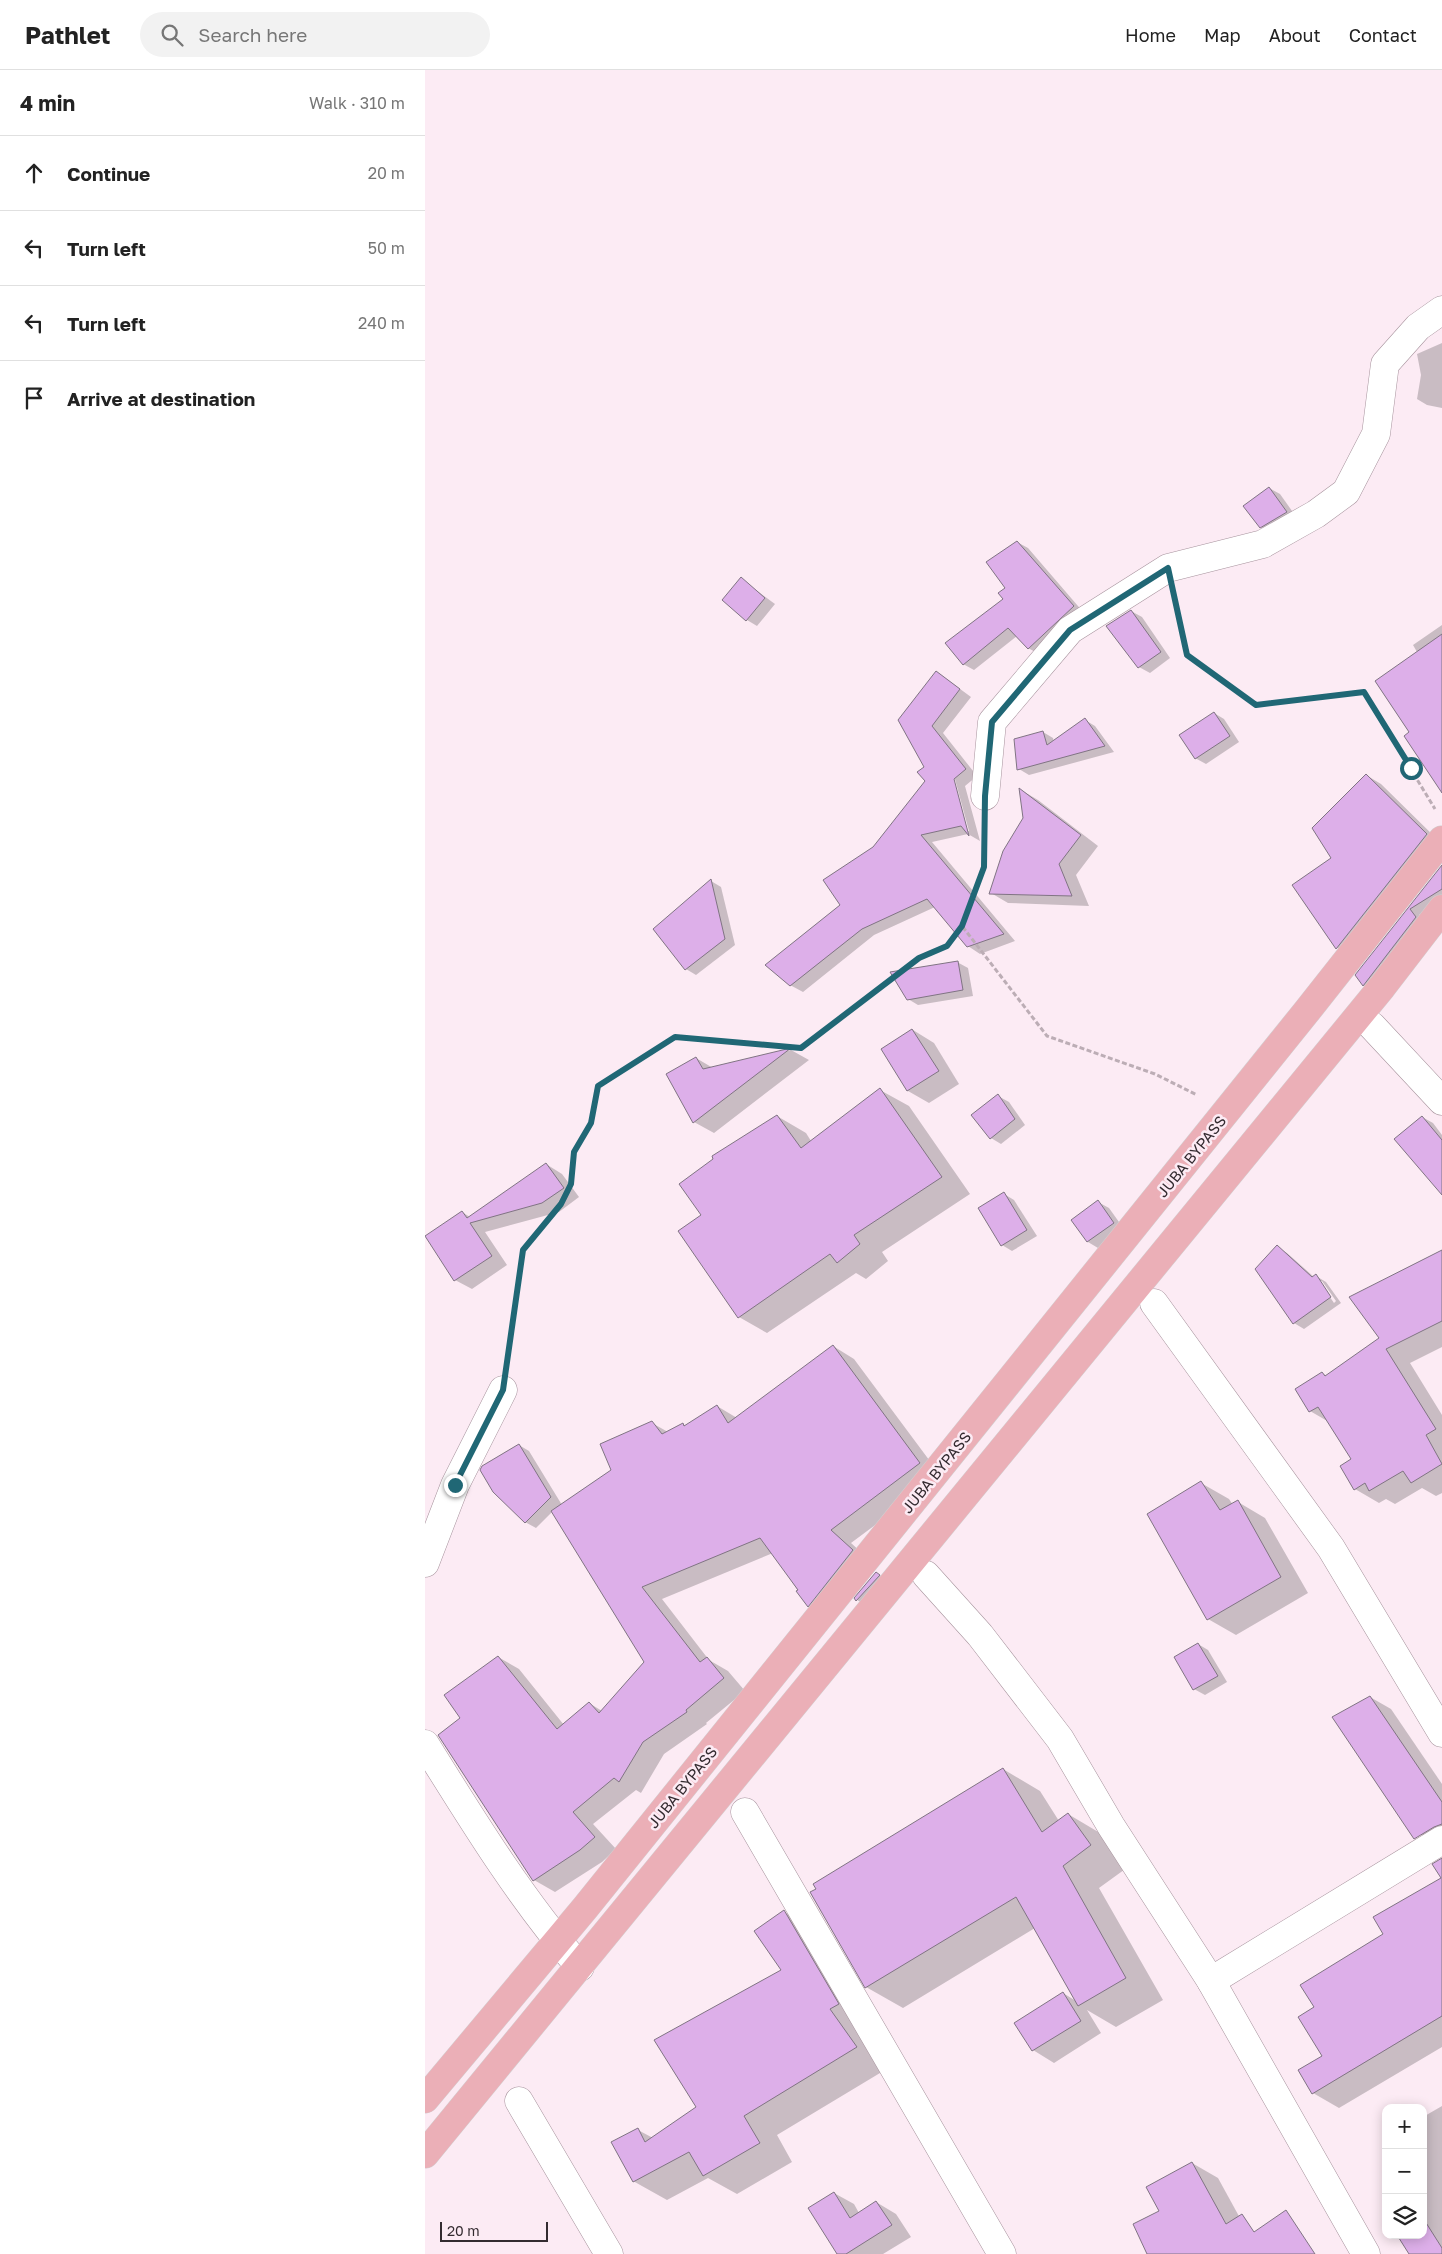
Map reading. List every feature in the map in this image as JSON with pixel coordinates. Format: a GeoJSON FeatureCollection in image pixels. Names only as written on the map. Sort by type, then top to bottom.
{"type":"FeatureCollection","features":[{"type":"Feature","properties":{"kind":"main road","name":"JUBA BYPASS"},"geometry":{"type":"LineString","coordinates":[[425,2099],[591,1900],[1307,1012],[1442,840]]}},
{"type":"Feature","properties":{"kind":"main road"},"geometry":{"type":"LineString","coordinates":[[425,2154],[1369,1002],[1442,909]]}},
{"type":"Feature","properties":{"kind":"street"},"geometry":{"type":"LineString","coordinates":[[985,796],[992,722],[1070,630],[1168,568],[1263,544],[1317,514],[1346,492],[1376,434],[1385,364],[1418,327],[1442,310]]}},
{"type":"Feature","properties":{"kind":"street"},"geometry":{"type":"LineString","coordinates":[[1372,1026],[1442,1101]]}},
{"type":"Feature","properties":{"kind":"street"},"geometry":{"type":"LineString","coordinates":[[1154,1304],[1331,1548],[1442,1733]]}},
{"type":"Feature","properties":{"kind":"street"},"geometry":{"type":"LineString","coordinates":[[425,1563],[455,1485],[503,1390]]}},
{"type":"Feature","properties":{"kind":"street"},"geometry":{"type":"LineString","coordinates":[[926,1575],[980,1635],[1060,1739],[1111,1826],[1211,1982],[1366,2254]]}},
{"type":"Feature","properties":{"kind":"street"},"geometry":{"type":"LineString","coordinates":[[425,1744],[479,1832],[540,1919],[580,1966]]}},
{"type":"Feature","properties":{"kind":"street"},"geometry":{"type":"LineString","coordinates":[[745,1812],[1002,2254]]}},
{"type":"Feature","properties":{"kind":"street"},"geometry":{"type":"LineString","coordinates":[[1211,1982],[1442,1840]]}},
{"type":"Feature","properties":{"kind":"street"},"geometry":{"type":"LineString","coordinates":[[519,2101],[609,2254]]}},
{"type":"Feature","properties":{"kind":"path"},"geometry":{"type":"LineString","coordinates":[[1168,568],[1187,655],[1256,705],[1364,692],[1437,813]]}},
{"type":"Feature","properties":{"kind":"path"},"geometry":{"type":"LineString","coordinates":[[503,1390],[523,1250],[561,1204],[571,1184],[574,1152],[591,1123],[598,1086],[675,1037],[801,1048],[919,958],[947,946],[962,926],[984,867],[985,796]]}},
{"type":"Feature","properties":{"kind":"path"},"geometry":{"type":"LineString","coordinates":[[962,926],[1047,1036],[1155,1074],[1204,1099]]}},
{"type":"Feature","properties":{"kind":"building"},"geometry":{"type":"Polygon","coordinates":[[[1269,487],[1287,512],[1260,528],[1243,506],[1269,487]]]}},
{"type":"Feature","properties":{"kind":"building"},"geometry":{"type":"Polygon","coordinates":[[[1017,541],[1074,606],[1028,649],[1008,628],[963,665],[945,643],[1003,599],[998,593],[1005,588],[986,562],[1017,541]]]}},
{"type":"Feature","properties":{"kind":"building"},"geometry":{"type":"Polygon","coordinates":[[[741,577],[765,598],[746,621],[722,600],[741,577]]]}},
{"type":"Feature","properties":{"kind":"building"},"geometry":{"type":"Polygon","coordinates":[[[1131,610],[1161,652],[1138,668],[1106,626],[1131,610]]]}},
{"type":"Feature","properties":{"kind":"building"},"geometry":{"type":"Polygon","coordinates":[[[1442,634],[1442,793],[1404,736],[1409,732],[1375,681],[1442,634]]]}},
{"type":"Feature","properties":{"kind":"building"},"geometry":{"type":"Polygon","coordinates":[[[936,671],[960,689],[932,726],[966,769],[954,779],[969,836],[961,826],[921,835],[1004,934],[967,947],[927,899],[862,929],[790,986],[765,965],[840,905],[823,880],[873,847],[925,781],[917,772],[924,767],[898,720],[936,671]]]}},
{"type":"Feature","properties":{"kind":"building"},"geometry":{"type":"Polygon","coordinates":[[[1214,712],[1230,736],[1195,759],[1179,735],[1214,712]]]}},
{"type":"Feature","properties":{"kind":"building"},"geometry":{"type":"Polygon","coordinates":[[[1085,718],[1105,746],[1017,770],[1014,739],[1043,731],[1047,745],[1085,718]]]}},
{"type":"Feature","properties":{"kind":"building"},"geometry":{"type":"Polygon","coordinates":[[[1366,774],[1427,834],[1336,949],[1292,885],[1331,858],[1312,828],[1366,774]]]}},
{"type":"Feature","properties":{"kind":"building"},"geometry":{"type":"Polygon","coordinates":[[[1019,788],[1081,835],[1059,864],[1072,896],[989,894],[1003,851],[1023,818],[1019,788]]]}},
{"type":"Feature","properties":{"kind":"building"},"geometry":{"type":"Polygon","coordinates":[[[1442,865],[1442,889],[1410,909],[1416,917],[1363,986],[1355,975],[1442,865]]]}},
{"type":"Feature","properties":{"kind":"building"},"geometry":{"type":"Polygon","coordinates":[[[711,879],[725,939],[685,970],[653,929],[711,879]]]}},
{"type":"Feature","properties":{"kind":"building"},"geometry":{"type":"Polygon","coordinates":[[[958,961],[963,990],[907,1000],[890,972],[958,961]]]}},
{"type":"Feature","properties":{"kind":"building"},"geometry":{"type":"Polygon","coordinates":[[[912,1029],[939,1071],[907,1091],[881,1049],[912,1029]]]}},
{"type":"Feature","properties":{"kind":"building"},"geometry":{"type":"Polygon","coordinates":[[[791,1048],[693,1123],[666,1074],[696,1057],[703,1069],[791,1048]]]}},
{"type":"Feature","properties":{"kind":"building"},"geometry":{"type":"Polygon","coordinates":[[[880,1088],[942,1177],[854,1235],[860,1244],[837,1263],[830,1254],[738,1318],[678,1231],[701,1215],[679,1184],[713,1159],[712,1156],[777,1115],[801,1148],[880,1088]]]}},
{"type":"Feature","properties":{"kind":"building"},"geometry":{"type":"Polygon","coordinates":[[[998,1094],[1015,1119],[990,1139],[971,1115],[998,1094]]]}},
{"type":"Feature","properties":{"kind":"building"},"geometry":{"type":"Polygon","coordinates":[[[1422,1116],[1442,1140],[1442,1195],[1394,1139],[1422,1116]]]}},
{"type":"Feature","properties":{"kind":"building"},"geometry":{"type":"Polygon","coordinates":[[[546,1163],[564,1188],[542,1203],[470,1223],[492,1256],[454,1281],[425,1236],[462,1211],[467,1218],[546,1163]]]}},
{"type":"Feature","properties":{"kind":"building"},"geometry":{"type":"Polygon","coordinates":[[[1004,1192],[1027,1230],[1001,1246],[978,1208],[1004,1192]]]}},
{"type":"Feature","properties":{"kind":"building"},"geometry":{"type":"Polygon","coordinates":[[[1098,1200],[1114,1223],[1087,1242],[1071,1220],[1098,1200]]]}},
{"type":"Feature","properties":{"kind":"building"},"geometry":{"type":"Polygon","coordinates":[[[1277,1245],[1312,1277],[1316,1274],[1331,1297],[1293,1324],[1255,1269],[1277,1245]]]}},
{"type":"Feature","properties":{"kind":"building"},"geometry":{"type":"Polygon","coordinates":[[[1442,1250],[1442,1321],[1386,1349],[1436,1429],[1426,1435],[1442,1464],[1411,1483],[1403,1471],[1369,1491],[1365,1483],[1354,1490],[1340,1466],[1351,1459],[1318,1407],[1309,1412],[1295,1389],[1322,1372],[1325,1376],[1379,1338],[1349,1297],[1442,1250]]]}},
{"type":"Feature","properties":{"kind":"building"},"geometry":{"type":"Polygon","coordinates":[[[833,1345],[920,1463],[831,1530],[853,1550],[808,1607],[760,1538],[642,1587],[700,1662],[707,1657],[724,1678],[686,1710],[687,1712],[643,1742],[619,1782],[614,1778],[573,1812],[595,1837],[580,1850],[533,1881],[438,1735],[460,1718],[444,1695],[498,1656],[557,1729],[589,1702],[599,1713],[644,1662],[551,1511],[611,1470],[600,1444],[652,1421],[662,1434],[683,1423],[684,1426],[717,1405],[728,1423],[833,1345]]]}},
{"type":"Feature","properties":{"kind":"building"},"geometry":{"type":"Polygon","coordinates":[[[519,1444],[551,1497],[525,1523],[493,1492],[480,1470],[482,1466],[519,1444]]]}},
{"type":"Feature","properties":{"kind":"building"},"geometry":{"type":"Polygon","coordinates":[[[1201,1481],[1220,1510],[1238,1500],[1281,1577],[1207,1620],[1147,1514],[1201,1481]]]}},
{"type":"Feature","properties":{"kind":"building"},"geometry":{"type":"Polygon","coordinates":[[[876,1572],[880,1575],[856,1601],[854,1598],[876,1572]]]}},
{"type":"Feature","properties":{"kind":"building"},"geometry":{"type":"Polygon","coordinates":[[[1198,1643],[1218,1676],[1193,1690],[1174,1657],[1198,1643]]]}},
{"type":"Feature","properties":{"kind":"building"},"geometry":{"type":"Polygon","coordinates":[[[1370,1696],[1442,1802],[1442,1824],[1414,1839],[1332,1717],[1370,1696]]]}},
{"type":"Feature","properties":{"kind":"building"},"geometry":{"type":"Polygon","coordinates":[[[1003,1768],[1042,1832],[1068,1813],[1091,1845],[1063,1866],[1126,1978],[1078,2006],[1016,1897],[865,1988],[810,1892],[816,1889],[813,1884],[1003,1768]]]}},
{"type":"Feature","properties":{"kind":"building"},"geometry":{"type":"Polygon","coordinates":[[[1442,1858],[1442,2016],[1312,2094],[1298,2070],[1322,2056],[1298,2017],[1314,2007],[1300,1985],[1383,1934],[1373,1917],[1441,1878],[1432,1864],[1442,1858]]]}},
{"type":"Feature","properties":{"kind":"building"},"geometry":{"type":"Polygon","coordinates":[[[784,1910],[839,2004],[830,2009],[857,2047],[744,2116],[760,2143],[703,2176],[689,2152],[633,2182],[611,2142],[638,2128],[645,2142],[696,2107],[654,2040],[781,1970],[754,1931],[784,1910]]]}},
{"type":"Feature","properties":{"kind":"building"},"geometry":{"type":"Polygon","coordinates":[[[1063,1992],[1081,2021],[1032,2051],[1014,2023],[1063,1992]]]}},
{"type":"Feature","properties":{"kind":"building"},"geometry":{"type":"Polygon","coordinates":[[[1192,2162],[1226,2224],[1242,2214],[1254,2232],[1286,2210],[1315,2254],[1147,2254],[1133,2224],[1159,2211],[1146,2187],[1192,2162]]]}},
{"type":"Feature","properties":{"kind":"building"},"geometry":{"type":"Polygon","coordinates":[[[834,2192],[850,2218],[876,2201],[892,2225],[846,2254],[837,2254],[808,2208],[834,2192]]]}},
{"type":"Feature","properties":{"kind":"building"},"geometry":{"type":"Polygon","coordinates":[[[1427,2224],[1442,2248],[1442,2254],[1409,2254],[1400,2239],[1427,2239],[1427,2224]]]}},
{"type":"Feature","properties":{"kind":"route"},"geometry":{"type":"LineString","coordinates":[[455,1485],[503,1390],[523,1250],[561,1204],[571,1184],[574,1152],[591,1123],[598,1086],[675,1037],[801,1048],[893,976],[919,958],[947,946],[962,926],[984,867],[985,796],[992,722],[1070,630],[1168,568],[1187,655],[1256,705],[1364,692],[1411,768]]}}]}
